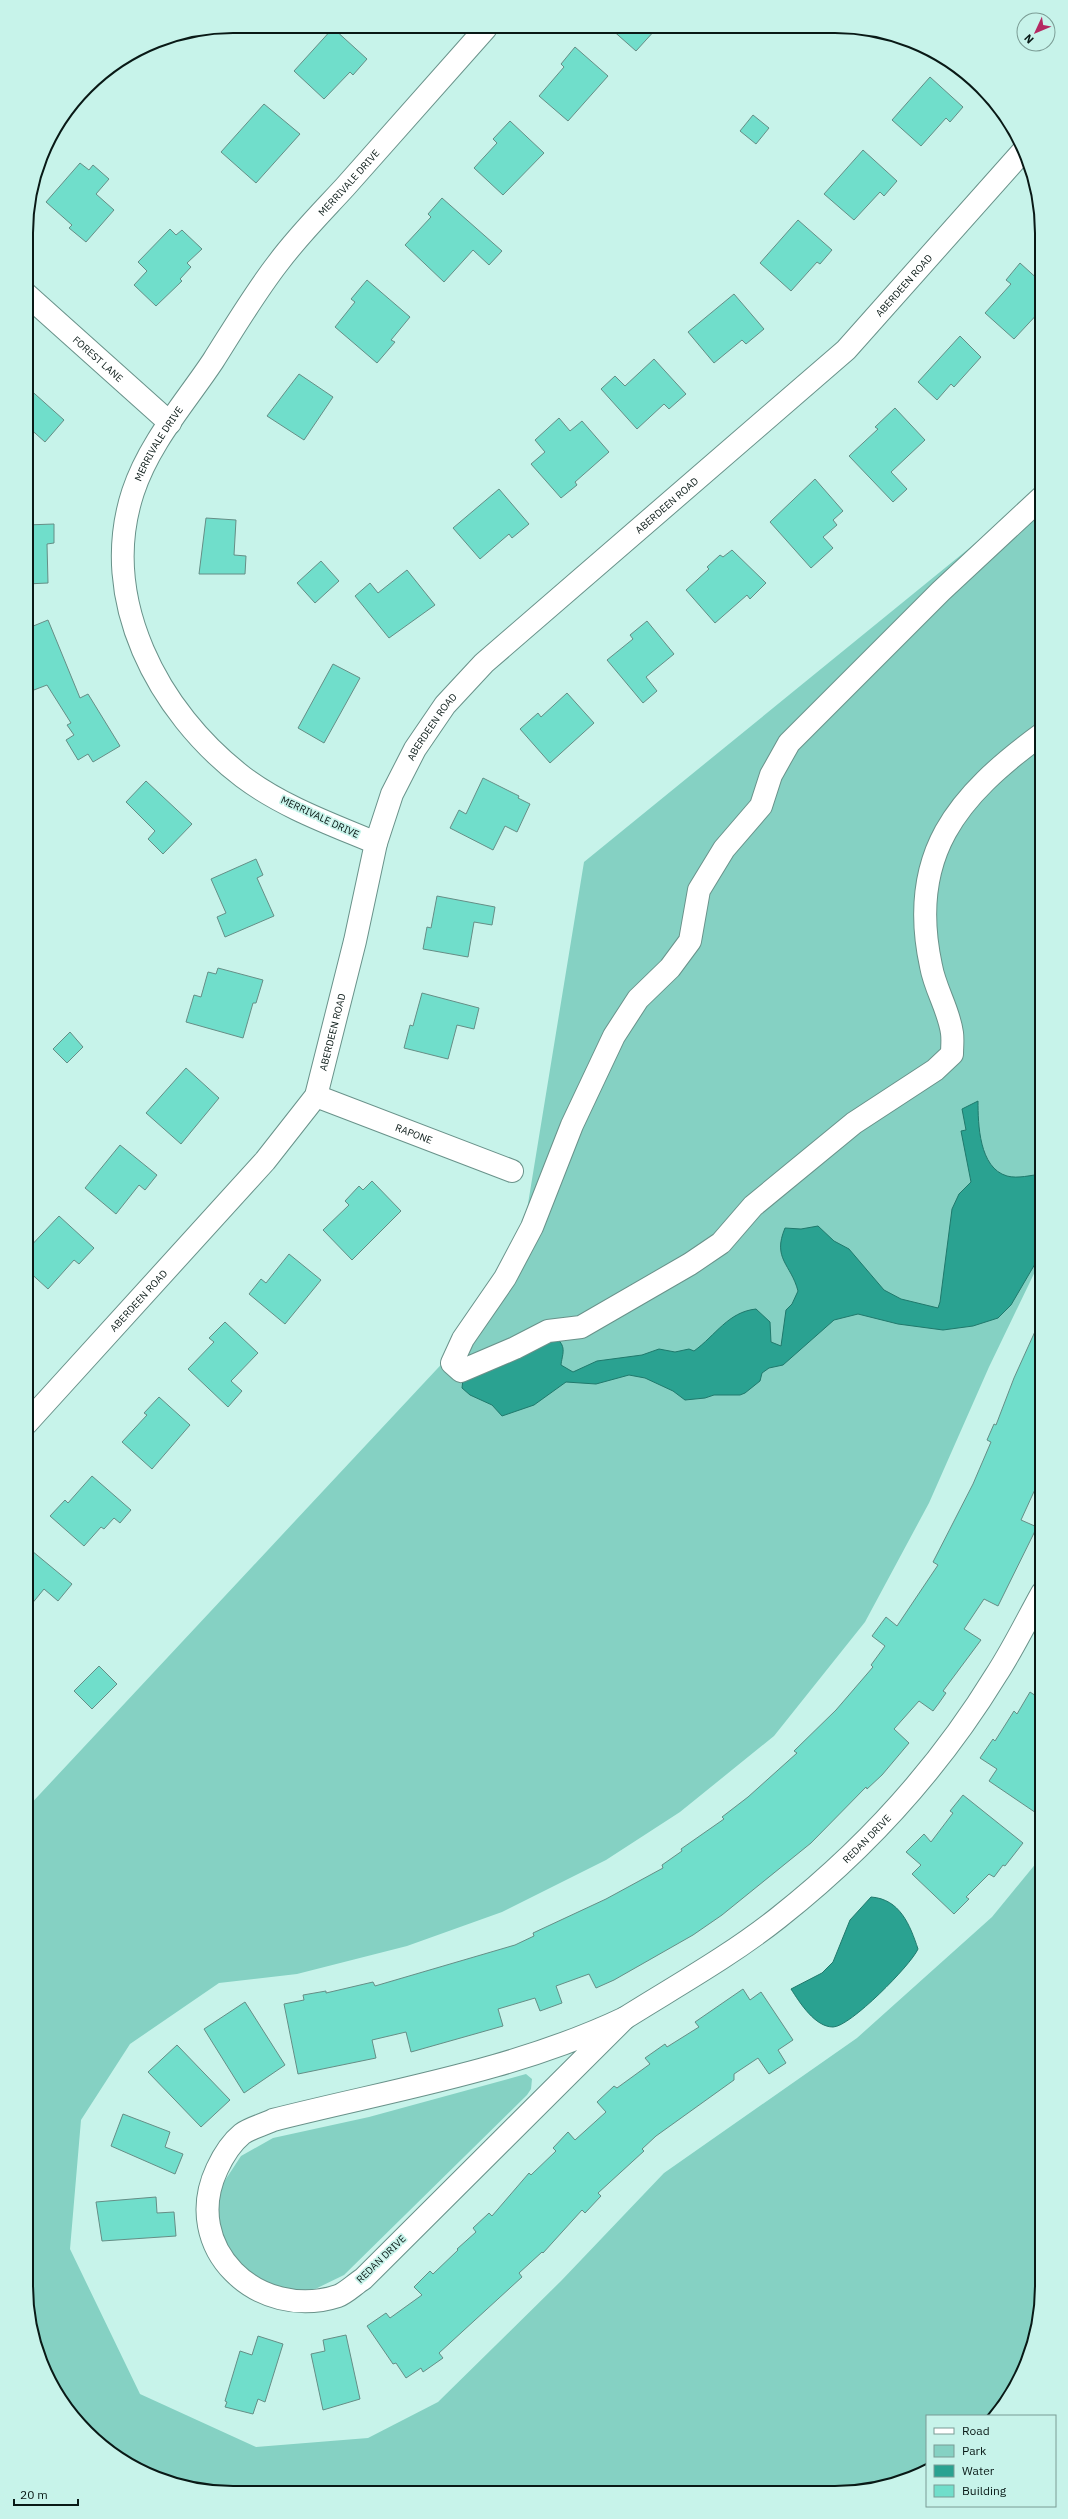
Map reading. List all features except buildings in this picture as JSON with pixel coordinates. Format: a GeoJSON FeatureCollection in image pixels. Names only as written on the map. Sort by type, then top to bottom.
{"type":"FeatureCollection","features":[{"type":"Feature","properties":{"kind":"street","name":"MERRIVALE DRIVE"},"geometry":{"type":"LineString","coordinates":[[376,843],[286,804],[244,777],[206,745],[180,714],[159,682],[140,644],[129,612],[123,579],[122,548],[126,517],[144,464],[278,263],[482,33]]}},
{"type":"Feature","properties":{"kind":"street","name":"ABERDEEN ROAD"},"geometry":{"type":"LineString","coordinates":[[33,1416],[265,1161],[316,1096],[355,941],[376,843],[392,794],[415,749],[445,705],[484,663],[846,350],[1019,155]]}},
{"type":"Feature","properties":{"kind":"street","name":"FOREST LANE"},"geometry":{"type":"LineString","coordinates":[[33,300],[170,423]]}},
{"type":"Feature","properties":{"kind":"street"},"geometry":{"type":"LineString","coordinates":[[1035,504],[941,591],[789,743],[771,775],[761,806],[724,848],[699,890],[690,941],[670,968],[638,999],[614,1036],[556,1163],[532,1227],[505,1278],[463,1339],[452,1363],[461,1371],[515,1348],[548,1331],[581,1327],[690,1264],[720,1243],[753,1206],[854,1123],[935,1070],[952,1054],[952,1033],[931,967],[923,918],[928,878],[942,834],[973,791],[1007,760],[1035,739]]}},
{"type":"Feature","properties":{"kind":"street","name":"RAPONE"},"geometry":{"type":"LineString","coordinates":[[316,1096],[512,1171]]}},
{"type":"Feature","properties":{"kind":"street","name":"REDAN DRIVE"},"geometry":{"type":"LineString","coordinates":[[625,2018],[363,2279],[339,2296],[305,2303],[269,2296],[240,2279],[224,2263],[214,2242],[208,2216],[210,2185],[224,2155],[243,2134],[273,2120],[471,2073],[542,2051],[625,2018],[732,1950],[777,1919],[829,1874],[870,1834],[924,1776],[996,1675],[1035,1605]]}},
{"type":"Feature","properties":{"kind":"green space"},"geometry":{"type":"Polygon","coordinates":[[[1035,495],[1035,1272],[989,1367],[929,1503],[865,1622],[774,1736],[680,1812],[606,1860],[502,1912],[407,1946],[297,1974],[219,1983],[130,2044],[81,2120],[70,2249],[140,2394],[256,2447],[368,2438],[438,2402],[561,2281],[664,2173],[857,2038],[992,1917],[1035,1865],[1035,2299],[1031,2325],[1020,2362],[1008,2386],[988,2415],[926,2415],[926,2464],[911,2471],[874,2482],[848,2486],[220,2486],[194,2482],[157,2471],[133,2459],[111,2445],[83,2418],[74,2408],[60,2386],[48,2362],[37,2325],[33,2299],[33,1802],[451,1354],[517,1271],[584,862],[1035,495]]]}},
{"type":"Feature","properties":{"kind":"green space"},"geometry":{"type":"Polygon","coordinates":[[[526,2074],[532,2079],[531,2089],[527,2095],[344,2275],[307,2293],[271,2287],[240,2268],[218,2230],[218,2191],[241,2156],[273,2138],[369,2117],[526,2074]]]}},
{"type":"Feature","properties":{"kind":"water"},"geometry":{"type":"Polygon","coordinates":[[[978,1101],[982,1144],[991,1164],[998,1171],[1011,1177],[1035,1175],[1035,1264],[1011,1305],[998,1318],[973,1326],[943,1330],[898,1324],[858,1314],[834,1320],[783,1365],[769,1368],[762,1373],[760,1381],[745,1393],[740,1395],[714,1395],[705,1398],[685,1400],[673,1391],[645,1378],[629,1375],[596,1384],[566,1382],[534,1405],[502,1416],[492,1405],[470,1395],[462,1388],[463,1379],[505,1365],[523,1355],[542,1340],[557,1339],[560,1342],[563,1348],[561,1365],[573,1372],[597,1361],[642,1355],[659,1349],[675,1352],[689,1349],[694,1351],[730,1319],[746,1311],[756,1309],[770,1322],[771,1342],[781,1346],[786,1310],[792,1304],[798,1291],[782,1254],[782,1238],[785,1228],[801,1229],[818,1226],[834,1241],[849,1249],[884,1290],[901,1299],[938,1308],[952,1209],[959,1194],[971,1182],[961,1131],[966,1130],[962,1109],[978,1101]]]}},
{"type":"Feature","properties":{"kind":"water"},"geometry":{"type":"Polygon","coordinates":[[[871,1897],[881,1899],[897,1908],[907,1923],[918,1949],[893,1981],[866,2007],[841,2024],[833,2027],[826,2026],[814,2019],[791,1989],[822,1973],[833,1962],[850,1920],[871,1897]]]}}]}
